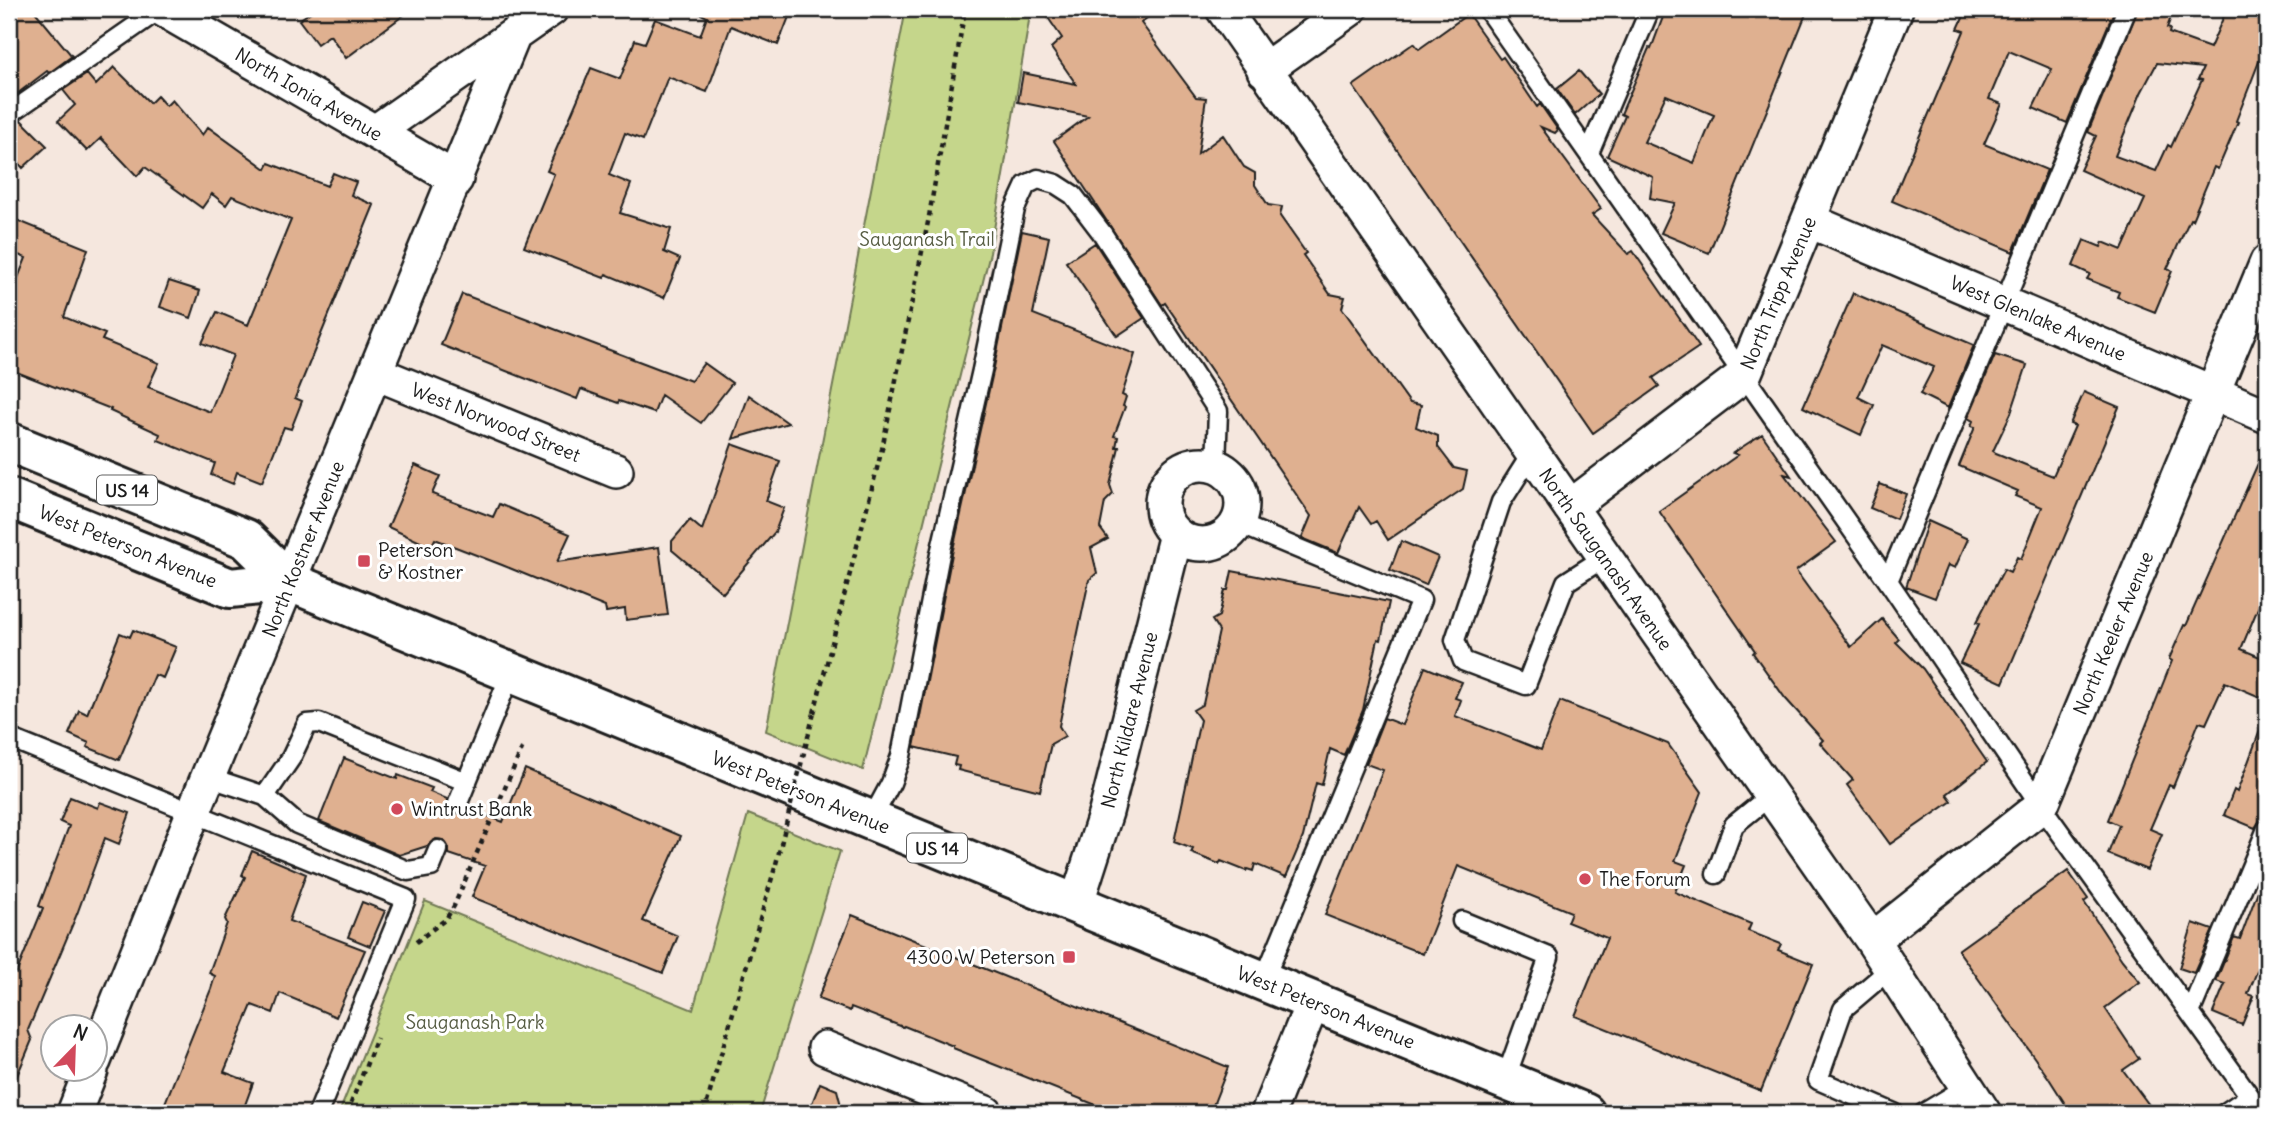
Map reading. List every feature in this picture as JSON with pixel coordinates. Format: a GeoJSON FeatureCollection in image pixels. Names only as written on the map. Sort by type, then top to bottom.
{"type":"FeatureCollection","features":[{"type":"Feature","properties":{"kind":"main road","name":"West Peterson Avenue"},"geometry":{"type":"LineString","coordinates":[[9,442],[246,539],[290,582],[1585,1113]]}},
{"type":"Feature","properties":{"kind":"main road","name":"West Peterson Avenue"},"geometry":{"type":"LineString","coordinates":[[9,498],[230,587],[290,582]]}},
{"type":"Feature","properties":{"kind":"street","name":"North Ionia Avenue"},"geometry":{"type":"LineString","coordinates":[[161,9],[456,178]]}},
{"type":"Feature","properties":{"kind":"street"},"geometry":{"type":"LineString","coordinates":[[375,132],[551,9]]}},
{"type":"Feature","properties":{"kind":"street","name":"North Sauganash Avenue"},"geometry":{"type":"LineString","coordinates":[[1223,9],[1871,940],[1975,1100]]}},
{"type":"Feature","properties":{"kind":"street"},"geometry":{"type":"LineString","coordinates":[[1264,70],[1350,9]]}},
{"type":"Feature","properties":{"kind":"street","name":"North Tripp Avenue"},"geometry":{"type":"LineString","coordinates":[[1570,507],[1744,375],[1896,9]]}},
{"type":"Feature","properties":{"kind":"street","name":"North Kostner Avenue"},"geometry":{"type":"LineString","coordinates":[[108,1026],[513,37]]}},
{"type":"Feature","properties":{"kind":"street","name":"West Glenlake Avenue"},"geometry":{"type":"LineString","coordinates":[[1810,221],[2267,415]]}},
{"type":"Feature","properties":{"kind":"street","name":"North Keeler Avenue"},"geometry":{"type":"LineString","coordinates":[[1871,940],[2041,806],[2267,262]]}},
{"type":"Feature","properties":{"kind":"street","name":"West Norwood Street"},"geometry":{"type":"LineString","coordinates":[[376,373],[616,471]]}},
{"type":"Feature","properties":{"kind":"street"},"geometry":{"type":"LineString","coordinates":[[1189,466],[1216,466],[1228,473],[1237,484],[1242,510],[1230,533],[1209,543],[1197,543],[1176,534],[1167,523],[1163,496],[1168,483],[1177,473],[1189,466]]}},
{"type":"Feature","properties":{"kind":"street","name":"North Kildare Avenue"},"geometry":{"type":"LineString","coordinates":[[1076,905],[1107,812],[1176,534]]}},
{"type":"Feature","properties":{"kind":"street"},"geometry":{"type":"LineString","coordinates":[[1268,1113],[1313,1002]]}},
{"type":"Feature","properties":{"kind":"street"},"geometry":{"type":"LineString","coordinates":[[825,1048],[986,1113]]}},
{"type":"Feature","properties":{"kind":"street"},"geometry":{"type":"LineString","coordinates":[[74,1113],[85,1084]]}},
{"type":"Feature","properties":{"kind":"lane"},"geometry":{"type":"LineString","coordinates":[[9,114],[161,9]]}},
{"type":"Feature","properties":{"kind":"lane"},"geometry":{"type":"LineString","coordinates":[[1487,9],[1888,581],[2041,806],[2262,1113]]}},
{"type":"Feature","properties":{"kind":"lane"},"geometry":{"type":"LineString","coordinates":[[1589,153],[1650,9]]}},
{"type":"Feature","properties":{"kind":"lane"},"geometry":{"type":"LineString","coordinates":[[1888,581],[2127,9]]}},
{"type":"Feature","properties":{"kind":"lane"},"geometry":{"type":"LineString","coordinates":[[871,820],[891,783],[901,756],[940,554],[1015,209],[1026,185],[1038,179],[1056,184],[1073,195],[1102,233],[1218,411],[1216,466]]}},
{"type":"Feature","properties":{"kind":"lane"},"geometry":{"type":"LineString","coordinates":[[1532,453],[1501,502],[1455,640],[1463,662],[1526,685],[1566,582],[1605,557]]}},
{"type":"Feature","properties":{"kind":"lane"},"geometry":{"type":"LineString","coordinates":[[1237,523],[1421,600],[1263,982]]}},
{"type":"Feature","properties":{"kind":"lane"},"geometry":{"type":"LineString","coordinates":[[457,803],[512,673]]}},
{"type":"Feature","properties":{"kind":"lane"},"geometry":{"type":"LineString","coordinates":[[265,796],[290,758],[307,724],[319,723],[467,782]]}},
{"type":"Feature","properties":{"kind":"lane"},"geometry":{"type":"LineString","coordinates":[[9,738],[406,900],[318,1113]]}},
{"type":"Feature","properties":{"kind":"lane"},"geometry":{"type":"LineString","coordinates":[[208,777],[265,796],[297,824],[408,870],[431,867],[438,850]]}},
{"type":"Feature","properties":{"kind":"lane"},"geometry":{"type":"LineString","coordinates":[[1716,874],[1734,824],[1771,795]]}},
{"type":"Feature","properties":{"kind":"lane"},"geometry":{"type":"LineString","coordinates":[[2190,1013],[2267,829]]}},
{"type":"Feature","properties":{"kind":"lane"},"geometry":{"type":"LineString","coordinates":[[1462,921],[1549,957],[1504,1080]]}},
{"type":"Feature","properties":{"kind":"lane"},"geometry":{"type":"LineString","coordinates":[[1890,969],[1843,1009],[1818,1080],[1894,1113]]}},
{"type":"Feature","properties":{"kind":"lane"},"geometry":{"type":"LineString","coordinates":[[2225,1113],[2250,1096]]}},
{"type":"Feature","properties":{"kind":"lane"},"geometry":{"type":"LineString","coordinates":[[1924,1113],[1975,1100]]}},
{"type":"Feature","properties":{"kind":"path"},"geometry":{"type":"LineString","coordinates":[[705,1113],[776,864],[882,449],[928,222],[965,9]]}},
{"type":"Feature","properties":{"kind":"path"},"geometry":{"type":"LineString","coordinates":[[414,945],[424,933],[446,919],[454,906],[524,744]]}},
{"type":"Feature","properties":{"kind":"path"},"geometry":{"type":"LineString","coordinates":[[347,1113],[382,1027]]}},
{"type":"Feature","properties":{"kind":"green space","name":"Sauganash Trail"},"geometry":{"type":"Polygon","coordinates":[[[906,9],[1031,9],[990,253],[863,770],[766,731],[906,9]]]}},
{"type":"Feature","properties":{"kind":"green space","name":"Sauganash Park"},"geometry":{"type":"Polygon","coordinates":[[[748,814],[840,851],[760,1113],[339,1113],[425,901],[693,1010],[748,814]]]}},
{"type":"Feature","properties":{"kind":"building"},"geometry":{"type":"Polygon","coordinates":[[[9,9],[33,9],[72,56],[9,100],[9,9]]]}},
{"type":"Feature","properties":{"kind":"building"},"geometry":{"type":"Polygon","coordinates":[[[315,9],[412,9],[346,58],[330,35],[317,44],[299,20],[315,9]]]}},
{"type":"Feature","properties":{"kind":"building"},"geometry":{"type":"Polygon","coordinates":[[[691,9],[792,9],[778,45],[731,26],[707,92],[668,77],[643,140],[625,133],[609,175],[631,184],[620,213],[671,229],[664,252],[680,259],[664,298],[606,274],[604,278],[524,247],[554,174],[547,171],[591,68],[620,79],[635,40],[645,43],[655,19],[700,36],[707,17],[691,9]]]}},
{"type":"Feature","properties":{"kind":"building"},"geometry":{"type":"Polygon","coordinates":[[[1042,9],[1157,9],[1141,23],[1196,97],[1206,98],[1198,154],[1223,135],[1244,167],[1255,173],[1255,185],[1268,205],[1282,207],[1280,216],[1330,294],[1345,297],[1342,308],[1410,403],[1421,405],[1416,427],[1438,436],[1438,447],[1454,468],[1467,471],[1463,489],[1388,540],[1376,521],[1371,524],[1359,507],[1338,553],[1302,538],[1311,516],[1165,303],[1162,305],[1054,141],[1088,116],[1018,102],[1023,73],[1076,84],[1051,48],[1062,38],[1042,9]]]}},
{"type":"Feature","properties":{"kind":"building"},"geometry":{"type":"Polygon","coordinates":[[[1666,9],[1808,9],[1709,253],[1661,233],[1675,203],[1650,198],[1653,177],[1607,156],[1625,116],[1621,114],[1649,48],[1651,49],[1666,9]],[[1666,95],[1644,142],[1694,163],[1714,115],[1666,95]]]}},
{"type":"Feature","properties":{"kind":"building"},"geometry":{"type":"Polygon","coordinates":[[[1967,9],[2115,9],[2067,123],[2033,108],[2052,69],[2009,51],[1989,99],[2002,104],[1984,144],[2047,170],[2013,252],[1892,201],[1964,31],[1958,29],[1967,9]]]}},
{"type":"Feature","properties":{"kind":"building"},"geometry":{"type":"Polygon","coordinates":[[[2138,9],[2174,9],[2167,28],[2170,29],[2169,33],[2210,48],[2227,9],[2267,9],[2267,41],[2236,121],[2238,122],[2218,169],[2214,167],[2192,220],[2190,219],[2167,269],[2172,271],[2155,312],[2117,297],[2119,292],[2087,279],[2090,274],[2073,266],[2084,240],[2101,247],[2103,242],[2122,250],[2145,199],[2080,170],[2096,136],[2088,132],[2138,9]],[[2157,63],[2141,93],[2115,156],[2156,171],[2168,145],[2171,147],[2202,80],[2198,79],[2203,68],[2157,63]]]}},
{"type":"Feature","properties":{"kind":"building"},"geometry":{"type":"Polygon","coordinates":[[[1468,14],[1500,59],[1503,57],[1537,107],[1540,104],[1558,130],[1555,133],[1541,127],[1601,209],[1592,215],[1628,254],[1633,251],[1699,347],[1653,378],[1659,386],[1593,433],[1353,86],[1414,43],[1419,49],[1468,14]]]}},
{"type":"Feature","properties":{"kind":"building"},"geometry":{"type":"Polygon","coordinates":[[[114,67],[150,103],[157,96],[166,106],[172,100],[202,135],[208,127],[266,169],[269,163],[327,186],[333,173],[356,182],[351,195],[374,205],[295,398],[302,401],[291,429],[284,427],[262,482],[237,472],[233,484],[211,475],[215,463],[158,440],[160,434],[110,411],[111,409],[9,369],[9,300],[26,258],[9,251],[9,217],[88,249],[64,317],[105,334],[102,340],[159,363],[148,387],[210,412],[233,355],[202,343],[217,312],[248,325],[291,220],[232,196],[226,205],[212,194],[202,208],[145,167],[137,176],[101,138],[87,151],[58,121],[75,105],[63,90],[87,74],[96,85],[114,67]]]}},
{"type":"Feature","properties":{"kind":"building"},"geometry":{"type":"Polygon","coordinates":[[[1579,71],[1599,94],[1575,115],[1557,89],[1579,71]]]}},
{"type":"Feature","properties":{"kind":"building"},"geometry":{"type":"Polygon","coordinates":[[[21,120],[47,146],[23,168],[9,152],[9,125],[21,120]]]}},
{"type":"Feature","properties":{"kind":"building"},"geometry":{"type":"Polygon","coordinates":[[[1022,231],[1049,237],[1033,314],[1135,354],[1122,395],[1126,397],[1125,407],[1114,436],[1118,437],[1116,447],[1119,447],[1110,485],[1113,494],[1105,502],[1100,528],[1108,539],[1091,548],[1097,573],[1089,580],[1059,726],[1065,736],[1051,744],[1040,791],[958,770],[959,766],[954,765],[956,757],[914,747],[952,554],[1022,231]]]}},
{"type":"Feature","properties":{"kind":"building"},"geometry":{"type":"Polygon","coordinates":[[[1095,243],[1144,318],[1117,336],[1066,262],[1095,243]]]}},
{"type":"Feature","properties":{"kind":"building"},"geometry":{"type":"Polygon","coordinates":[[[169,281],[200,291],[191,318],[160,307],[169,281]]]}},
{"type":"Feature","properties":{"kind":"building"},"geometry":{"type":"Polygon","coordinates":[[[1853,293],[1974,345],[1948,408],[1920,394],[1934,367],[1882,345],[1858,397],[1874,405],[1861,435],[1803,407],[1853,293]]]}},
{"type":"Feature","properties":{"kind":"building"},"geometry":{"type":"Polygon","coordinates":[[[462,294],[691,381],[704,363],[732,383],[701,423],[661,395],[654,413],[581,389],[577,399],[441,345],[462,294]]]}},
{"type":"Feature","properties":{"kind":"building"},"geometry":{"type":"Polygon","coordinates":[[[1995,355],[2027,365],[2011,413],[1993,451],[1996,453],[2053,476],[2075,426],[2070,424],[2084,392],[2119,407],[2003,683],[1960,663],[1979,624],[1976,623],[2004,569],[2010,572],[2017,557],[2021,559],[2042,507],[2015,496],[2018,491],[1959,466],[1975,427],[1971,426],[1973,421],[1968,418],[1995,355]]]}},
{"type":"Feature","properties":{"kind":"building"},"geometry":{"type":"Polygon","coordinates":[[[749,395],[788,423],[733,439],[749,395]]]}},
{"type":"Feature","properties":{"kind":"building"},"geometry":{"type":"Polygon","coordinates":[[[1762,434],[1791,476],[1784,474],[1836,542],[1796,571],[1851,647],[1882,619],[1899,639],[1896,642],[1923,669],[1987,762],[1947,794],[1952,801],[1890,844],[1847,785],[1853,780],[1820,743],[1823,740],[1785,698],[1659,511],[1738,455],[1733,453],[1762,434]]]}},
{"type":"Feature","properties":{"kind":"building"},"geometry":{"type":"Polygon","coordinates":[[[2267,443],[2267,606],[2260,603],[2241,649],[2267,660],[2267,700],[2225,682],[2206,724],[2199,722],[2173,787],[2169,785],[2150,829],[2162,834],[2147,870],[2108,854],[2119,825],[2108,820],[2172,661],[2169,659],[2267,443]]]}},
{"type":"Feature","properties":{"kind":"building"},"geometry":{"type":"Polygon","coordinates":[[[732,444],[780,461],[766,501],[784,508],[775,532],[723,593],[672,550],[672,541],[690,520],[702,530],[732,444]]]}},
{"type":"Feature","properties":{"kind":"building"},"geometry":{"type":"Polygon","coordinates":[[[415,465],[440,476],[432,494],[493,517],[499,504],[570,534],[557,562],[659,547],[668,615],[626,620],[625,609],[606,612],[605,607],[502,565],[435,539],[431,547],[388,527],[415,465]]]}},
{"type":"Feature","properties":{"kind":"building"},"geometry":{"type":"Polygon","coordinates":[[[1880,484],[1906,494],[1896,519],[1870,508],[1880,484]]]}},
{"type":"Feature","properties":{"kind":"building"},"geometry":{"type":"Polygon","coordinates":[[[1928,521],[1968,539],[1955,568],[1948,565],[1935,598],[1906,587],[1928,521]]]}},
{"type":"Feature","properties":{"kind":"building"},"geometry":{"type":"Polygon","coordinates":[[[1401,541],[1438,557],[1426,585],[1390,570],[1401,541]]]}},
{"type":"Feature","properties":{"kind":"building"},"geometry":{"type":"Polygon","coordinates":[[[1232,571],[1389,602],[1363,710],[1344,755],[1330,749],[1322,785],[1316,783],[1303,837],[1286,877],[1255,864],[1253,871],[1246,871],[1221,861],[1219,864],[1191,853],[1193,849],[1174,842],[1200,720],[1193,710],[1203,704],[1219,631],[1212,620],[1219,616],[1232,571]]]}},
{"type":"Feature","properties":{"kind":"building"},"geometry":{"type":"Polygon","coordinates":[[[133,630],[176,647],[163,678],[155,675],[119,760],[87,747],[89,743],[69,734],[79,710],[87,714],[120,633],[130,637],[133,630]]]}},
{"type":"Feature","properties":{"kind":"building","name":"The Forum"},"geometry":{"type":"Polygon","coordinates":[[[1425,667],[1462,682],[1455,698],[1461,700],[1455,716],[1541,750],[1560,701],[1668,744],[1702,792],[1675,861],[1686,865],[1675,892],[1751,924],[1748,931],[1781,944],[1778,950],[1813,964],[1761,1091],[1575,1016],[1607,938],[1567,922],[1571,912],[1458,866],[1423,954],[1325,915],[1383,770],[1366,764],[1384,718],[1402,725],[1425,667]]]}},
{"type":"Feature","properties":{"kind":"building"},"geometry":{"type":"Polygon","coordinates":[[[2265,717],[2267,818],[2260,820],[2255,828],[2224,815],[2234,790],[2237,792],[2265,717]]]}},
{"type":"Feature","properties":{"kind":"building"},"geometry":{"type":"Polygon","coordinates":[[[344,758],[397,779],[398,775],[432,788],[430,792],[447,799],[449,809],[454,814],[464,812],[468,808],[503,822],[525,769],[681,836],[643,921],[678,936],[663,973],[472,897],[485,866],[449,854],[449,848],[443,840],[436,839],[427,846],[399,855],[319,821],[344,758]]]}},
{"type":"Feature","properties":{"kind":"building"},"geometry":{"type":"Polygon","coordinates":[[[70,797],[98,808],[100,802],[130,813],[119,844],[105,838],[77,914],[28,1030],[32,1040],[9,1095],[9,971],[16,974],[43,908],[39,906],[69,826],[60,822],[70,797]]]}},
{"type":"Feature","properties":{"kind":"building"},"geometry":{"type":"Polygon","coordinates":[[[252,851],[306,874],[289,921],[365,950],[336,1017],[280,993],[273,1013],[252,1005],[224,1072],[253,1083],[242,1113],[161,1113],[211,989],[215,976],[209,973],[227,923],[225,919],[245,877],[242,875],[252,851]]]}},
{"type":"Feature","properties":{"kind":"building"},"geometry":{"type":"Polygon","coordinates":[[[2068,871],[2088,899],[2084,902],[2122,960],[2140,982],[2105,1008],[2139,1059],[2123,1070],[2155,1113],[2071,1113],[1958,950],[2068,871]]]}},
{"type":"Feature","properties":{"kind":"building"},"geometry":{"type":"Polygon","coordinates":[[[2265,872],[2267,946],[2248,994],[2254,996],[2242,1025],[2213,1013],[2225,984],[2216,981],[2234,937],[2240,939],[2265,872]]]}},
{"type":"Feature","properties":{"kind":"building"},"geometry":{"type":"Polygon","coordinates":[[[362,902],[385,911],[370,946],[348,937],[362,902]]]}},
{"type":"Feature","properties":{"kind":"building"},"geometry":{"type":"Polygon","coordinates":[[[852,915],[1228,1067],[1210,1113],[1116,1113],[904,1026],[851,1007],[850,1011],[818,999],[852,915]]]}},
{"type":"Feature","properties":{"kind":"building"},"geometry":{"type":"Polygon","coordinates":[[[2193,923],[2213,930],[2194,973],[2179,968],[2193,923]]]}},
{"type":"Feature","properties":{"kind":"building"},"geometry":{"type":"Polygon","coordinates":[[[820,1083],[837,1090],[843,1113],[808,1113],[820,1083]]]}},
{"type":"Feature","properties":{"kind":"place","name":"Peterson & Kostner"},"geometry":{"type":"Point","coordinates":[364,561]}},
{"type":"Feature","properties":{"kind":"place","name":"Wintrust Bank"},"geometry":{"type":"Point","coordinates":[397,809]}},
{"type":"Feature","properties":{"kind":"place","name":"The Forum"},"geometry":{"type":"Point","coordinates":[1585,879]}},
{"type":"Feature","properties":{"kind":"place","name":"4300 W Peterson"},"geometry":{"type":"Point","coordinates":[1069,957]}}]}
